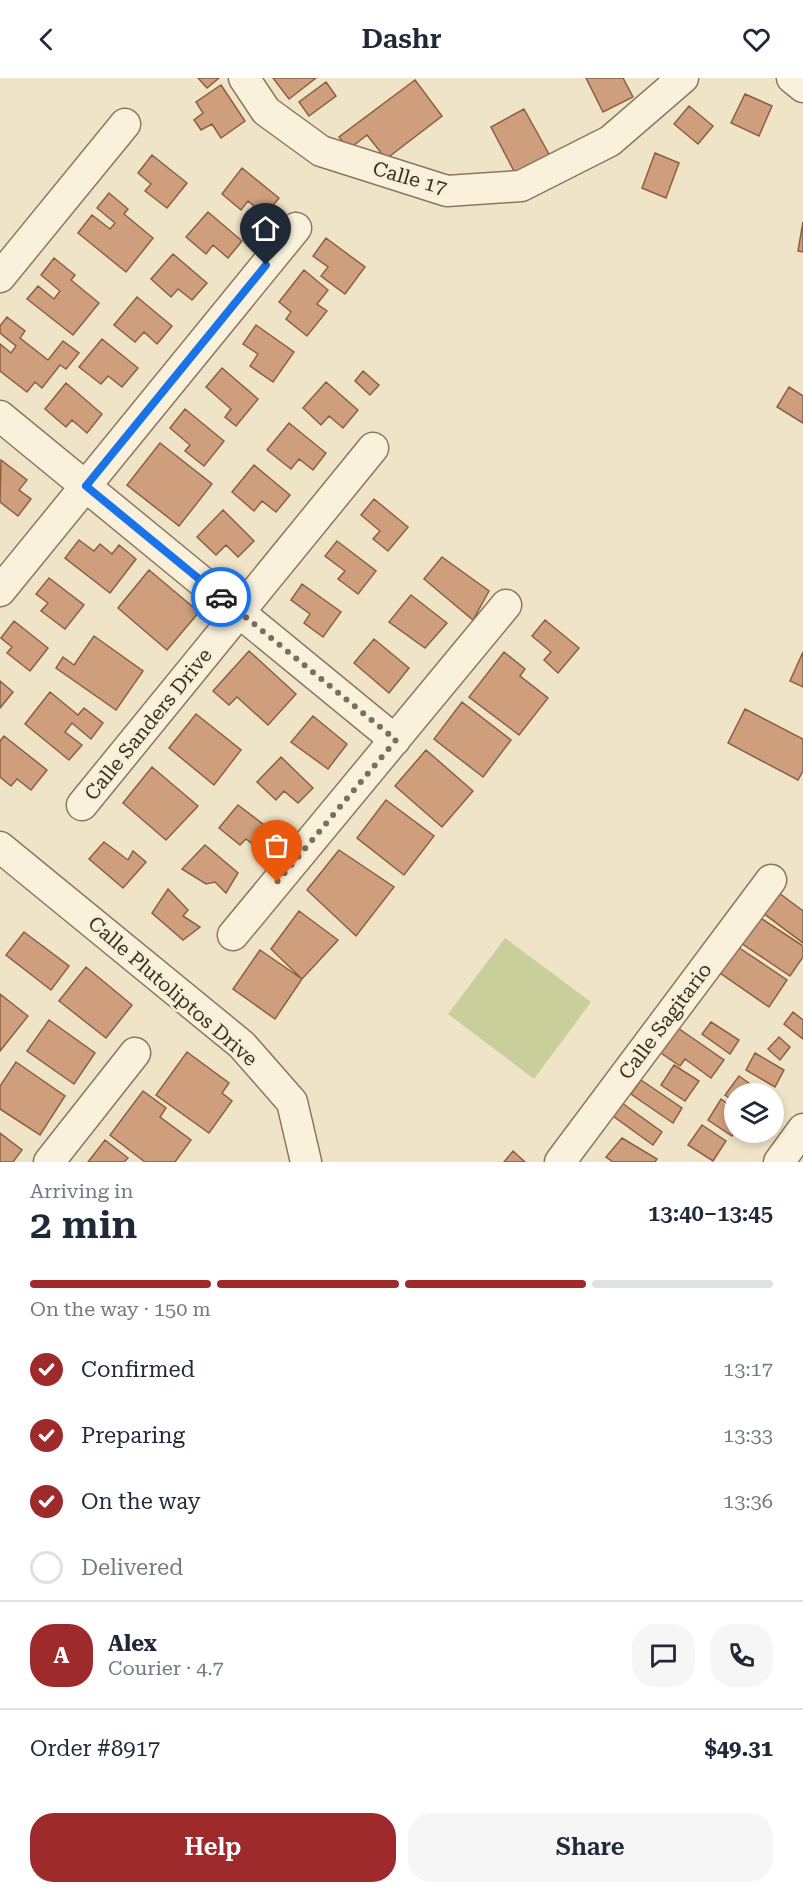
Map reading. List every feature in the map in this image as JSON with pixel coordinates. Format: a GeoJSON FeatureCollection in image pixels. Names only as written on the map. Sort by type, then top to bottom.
{"type":"FeatureCollection","features":[{"type":"Feature","properties":{"kind":"street","name":"Calle 17"},"geometry":{"type":"LineString","coordinates":[[244,78],[266,111],[321,151],[447,191],[521,186],[610,141],[682,78]]}},
{"type":"Feature","properties":{"kind":"street"},"geometry":{"type":"LineString","coordinates":[[792,78],[803,87]]}},
{"type":"Feature","properties":{"kind":"street"},"geometry":{"type":"LineString","coordinates":[[0,277],[125,124]]}},
{"type":"Feature","properties":{"kind":"street"},"geometry":{"type":"LineString","coordinates":[[0,591],[296,228]]}},
{"type":"Feature","properties":{"kind":"street"},"geometry":{"type":"LineString","coordinates":[[0,416],[396,740]]}},
{"type":"Feature","properties":{"kind":"street","name":"Calle Sanders Drive"},"geometry":{"type":"LineString","coordinates":[[82,805],[374,448]]}},
{"type":"Feature","properties":{"kind":"street"},"geometry":{"type":"LineString","coordinates":[[233,935],[506,605]]}},
{"type":"Feature","properties":{"kind":"street","name":"Calle Plutoliptos Drive"},"geometry":{"type":"LineString","coordinates":[[0,847],[242,1045],[292,1102],[306,1162]]}},
{"type":"Feature","properties":{"kind":"street","name":"Calle Sagitario"},"geometry":{"type":"LineString","coordinates":[[560,1162],[771,880]]}},
{"type":"Feature","properties":{"kind":"street"},"geometry":{"type":"LineString","coordinates":[[49,1162],[135,1053]]}},
{"type":"Feature","properties":{"kind":"street"},"geometry":{"type":"LineString","coordinates":[[779,1162],[803,1129]]}},
{"type":"Feature","properties":{"kind":"green space"},"geometry":{"type":"Polygon","coordinates":[[[505,938],[591,1002],[534,1079],[448,1014],[505,938]]]}},
{"type":"Feature","properties":{"kind":"building"},"geometry":{"type":"Polygon","coordinates":[[[198,78],[219,78],[207,88],[198,78]]]}},
{"type":"Feature","properties":{"kind":"building"},"geometry":{"type":"Polygon","coordinates":[[[273,78],[316,78],[289,99],[273,78]]]}},
{"type":"Feature","properties":{"kind":"building"},"geometry":{"type":"Polygon","coordinates":[[[586,78],[623,78],[633,97],[603,112],[586,78]]]}},
{"type":"Feature","properties":{"kind":"building"},"geometry":{"type":"Polygon","coordinates":[[[415,80],[442,116],[386,159],[367,135],[349,149],[339,137],[415,80]]]}},
{"type":"Feature","properties":{"kind":"building"},"geometry":{"type":"Polygon","coordinates":[[[326,82],[336,96],[309,116],[299,102],[326,82]]]}},
{"type":"Feature","properties":{"kind":"building"},"geometry":{"type":"Polygon","coordinates":[[[221,85],[245,121],[221,138],[212,124],[201,130],[194,120],[203,113],[196,102],[221,85]]]}},
{"type":"Feature","properties":{"kind":"building"},"geometry":{"type":"Polygon","coordinates":[[[745,94],[772,106],[759,136],[731,123],[745,94]]]}},
{"type":"Feature","properties":{"kind":"building"},"geometry":{"type":"Polygon","coordinates":[[[689,106],[713,126],[698,144],[674,124],[689,106]]]}},
{"type":"Feature","properties":{"kind":"building"},"geometry":{"type":"Polygon","coordinates":[[[524,109],[550,156],[516,175],[491,127],[524,109]]]}},
{"type":"Feature","properties":{"kind":"building"},"geometry":{"type":"Polygon","coordinates":[[[655,153],[679,163],[666,198],[642,188],[655,153]]]}},
{"type":"Feature","properties":{"kind":"building"},"geometry":{"type":"Polygon","coordinates":[[[152,155],[187,183],[167,208],[145,191],[151,184],[138,173],[152,155]]]}},
{"type":"Feature","properties":{"kind":"building"},"geometry":{"type":"Polygon","coordinates":[[[242,168],[279,198],[265,215],[248,201],[241,210],[222,194],[242,168]]]}},
{"type":"Feature","properties":{"kind":"building"},"geometry":{"type":"Polygon","coordinates":[[[109,193],[128,209],[124,214],[153,238],[126,272],[78,233],[92,215],[110,229],[115,223],[97,208],[109,193]]]}},
{"type":"Feature","properties":{"kind":"building"},"geometry":{"type":"Polygon","coordinates":[[[208,212],[242,241],[228,258],[213,245],[206,254],[186,237],[208,212]]]}},
{"type":"Feature","properties":{"kind":"building"},"geometry":{"type":"Polygon","coordinates":[[[803,222],[803,252],[798,251],[803,222]]]}},
{"type":"Feature","properties":{"kind":"building"},"geometry":{"type":"Polygon","coordinates":[[[326,238],[365,267],[345,294],[321,276],[328,267],[313,256],[326,238]]]}},
{"type":"Feature","properties":{"kind":"building"},"geometry":{"type":"Polygon","coordinates":[[[173,254],[207,283],[192,300],[178,289],[171,297],[151,279],[173,254]]]}},
{"type":"Feature","properties":{"kind":"building"},"geometry":{"type":"Polygon","coordinates":[[[54,258],[75,275],[71,280],[99,303],[73,335],[27,299],[38,286],[54,299],[60,291],[41,275],[54,258]]]}},
{"type":"Feature","properties":{"kind":"building"},"geometry":{"type":"Polygon","coordinates":[[[304,270],[328,290],[317,304],[327,311],[307,336],[286,319],[291,312],[279,302],[304,270]]]}},
{"type":"Feature","properties":{"kind":"building"},"geometry":{"type":"Polygon","coordinates":[[[137,297],[172,326],[157,344],[144,332],[135,342],[114,325],[137,297]]]}},
{"type":"Feature","properties":{"kind":"building"},"geometry":{"type":"Polygon","coordinates":[[[7,317],[25,331],[20,338],[48,360],[63,341],[79,353],[66,369],[60,365],[42,388],[35,382],[27,392],[0,371],[0,344],[11,353],[16,346],[0,333],[0,326],[7,317]]]}},
{"type":"Feature","properties":{"kind":"building"},"geometry":{"type":"Polygon","coordinates":[[[256,325],[294,352],[273,382],[250,366],[258,354],[243,344],[256,325]]]}},
{"type":"Feature","properties":{"kind":"building"},"geometry":{"type":"Polygon","coordinates":[[[102,339],[138,368],[122,387],[108,376],[101,384],[79,367],[102,339]]]}},
{"type":"Feature","properties":{"kind":"building"},"geometry":{"type":"Polygon","coordinates":[[[222,368],[258,399],[236,426],[225,417],[231,409],[206,387],[222,368]]]}},
{"type":"Feature","properties":{"kind":"building"},"geometry":{"type":"Polygon","coordinates":[[[363,371],[379,385],[370,395],[355,381],[363,371]]]}},
{"type":"Feature","properties":{"kind":"building"},"geometry":{"type":"Polygon","coordinates":[[[326,382],[358,410],[343,428],[329,416],[321,425],[303,408],[326,382]]]}},
{"type":"Feature","properties":{"kind":"building"},"geometry":{"type":"Polygon","coordinates":[[[66,383],[102,414],[87,433],[72,420],[66,427],[45,409],[66,383]]]}},
{"type":"Feature","properties":{"kind":"building"},"geometry":{"type":"Polygon","coordinates":[[[789,387],[803,396],[803,423],[777,407],[789,387]]]}},
{"type":"Feature","properties":{"kind":"building"},"geometry":{"type":"Polygon","coordinates":[[[185,409],[224,441],[204,466],[185,451],[190,445],[170,428],[185,409]]]}},
{"type":"Feature","properties":{"kind":"building"},"geometry":{"type":"Polygon","coordinates":[[[289,423],[326,453],[313,470],[299,459],[291,469],[267,450],[289,423]]]}},
{"type":"Feature","properties":{"kind":"building"},"geometry":{"type":"Polygon","coordinates":[[[160,443],[212,484],[179,526],[127,485],[160,443]]]}},
{"type":"Feature","properties":{"kind":"building"},"geometry":{"type":"Polygon","coordinates":[[[1,460],[27,480],[19,490],[31,499],[18,516],[0,502],[1,460]]]}},
{"type":"Feature","properties":{"kind":"building"},"geometry":{"type":"Polygon","coordinates":[[[254,465],[290,495],[276,512],[262,501],[254,511],[232,492],[254,465]]]}},
{"type":"Feature","properties":{"kind":"building"},"geometry":{"type":"Polygon","coordinates":[[[374,499],[408,527],[388,551],[373,539],[380,531],[361,515],[374,499]]]}},
{"type":"Feature","properties":{"kind":"building"},"geometry":{"type":"Polygon","coordinates":[[[223,510],[254,541],[238,557],[226,545],[216,555],[197,537],[223,510]]]}},
{"type":"Feature","properties":{"kind":"building"},"geometry":{"type":"Polygon","coordinates":[[[79,540],[94,551],[100,544],[112,554],[119,545],[136,559],[110,593],[65,558],[79,540]]]}},
{"type":"Feature","properties":{"kind":"building"},"geometry":{"type":"Polygon","coordinates":[[[337,541],[376,571],[358,594],[338,579],[345,571],[325,556],[337,541]]]}},
{"type":"Feature","properties":{"kind":"building"},"geometry":{"type":"Polygon","coordinates":[[[442,557],[489,591],[473,620],[424,579],[442,557]]]}},
{"type":"Feature","properties":{"kind":"building"},"geometry":{"type":"Polygon","coordinates":[[[149,570],[199,612],[167,650],[118,608],[149,570]]]}},
{"type":"Feature","properties":{"kind":"building"},"geometry":{"type":"Polygon","coordinates":[[[49,578],[84,605],[65,629],[41,611],[48,603],[36,594],[49,578]]]}},
{"type":"Feature","properties":{"kind":"building"},"geometry":{"type":"Polygon","coordinates":[[[302,584],[341,612],[323,637],[304,623],[310,614],[291,600],[302,584]]]}},
{"type":"Feature","properties":{"kind":"building"},"geometry":{"type":"Polygon","coordinates":[[[411,595],[447,623],[425,648],[389,622],[411,595]]]}},
{"type":"Feature","properties":{"kind":"building"},"geometry":{"type":"Polygon","coordinates":[[[545,620],[579,648],[558,673],[544,660],[551,652],[532,636],[545,620]]]}},
{"type":"Feature","properties":{"kind":"building"},"geometry":{"type":"Polygon","coordinates":[[[14,621],[48,648],[30,671],[7,653],[12,647],[1,638],[14,621]]]}},
{"type":"Feature","properties":{"kind":"building"},"geometry":{"type":"Polygon","coordinates":[[[94,636],[143,671],[116,710],[56,668],[63,657],[74,665],[94,636]]]}},
{"type":"Feature","properties":{"kind":"building"},"geometry":{"type":"Polygon","coordinates":[[[374,639],[409,668],[389,693],[354,663],[374,639]]]}},
{"type":"Feature","properties":{"kind":"building"},"geometry":{"type":"Polygon","coordinates":[[[249,651],[296,694],[268,725],[237,697],[229,705],[213,691],[249,651]]]}},
{"type":"Feature","properties":{"kind":"building"},"geometry":{"type":"Polygon","coordinates":[[[504,652],[525,669],[520,676],[548,698],[519,735],[469,697],[504,652]]]}},
{"type":"Feature","properties":{"kind":"building"},"geometry":{"type":"Polygon","coordinates":[[[803,652],[803,687],[790,681],[803,652]]]}},
{"type":"Feature","properties":{"kind":"building"},"geometry":{"type":"Polygon","coordinates":[[[0,681],[13,692],[0,708],[0,681]]]}},
{"type":"Feature","properties":{"kind":"building"},"geometry":{"type":"Polygon","coordinates":[[[50,692],[78,715],[84,708],[103,723],[91,739],[72,723],[65,732],[82,745],[69,760],[25,724],[50,692]]]}},
{"type":"Feature","properties":{"kind":"building"},"geometry":{"type":"Polygon","coordinates":[[[462,702],[511,740],[483,777],[434,739],[462,702]]]}},
{"type":"Feature","properties":{"kind":"building"},"geometry":{"type":"Polygon","coordinates":[[[745,709],[803,739],[803,771],[798,780],[728,743],[745,709]]]}},
{"type":"Feature","properties":{"kind":"building"},"geometry":{"type":"Polygon","coordinates":[[[196,714],[241,750],[214,785],[169,748],[196,714]]]}},
{"type":"Feature","properties":{"kind":"building"},"geometry":{"type":"Polygon","coordinates":[[[313,716],[347,744],[328,769],[291,742],[313,716]]]}},
{"type":"Feature","properties":{"kind":"building"},"geometry":{"type":"Polygon","coordinates":[[[4,736],[47,770],[31,790],[17,779],[11,786],[0,777],[0,741],[4,736]]]}},
{"type":"Feature","properties":{"kind":"building"},"geometry":{"type":"Polygon","coordinates":[[[426,750],[473,791],[442,827],[395,786],[426,750]]]}},
{"type":"Feature","properties":{"kind":"building"},"geometry":{"type":"Polygon","coordinates":[[[281,757],[313,788],[298,803],[284,791],[276,800],[257,782],[281,757]]]}},
{"type":"Feature","properties":{"kind":"building"},"geometry":{"type":"Polygon","coordinates":[[[152,767],[198,806],[166,840],[123,803],[152,767]]]}},
{"type":"Feature","properties":{"kind":"building"},"geometry":{"type":"Polygon","coordinates":[[[386,800],[434,836],[404,875],[357,838],[386,800]]]}},
{"type":"Feature","properties":{"kind":"building"},"geometry":{"type":"Polygon","coordinates":[[[238,805],[272,831],[261,851],[246,839],[240,845],[219,828],[238,805]]]}},
{"type":"Feature","properties":{"kind":"building"},"geometry":{"type":"Polygon","coordinates":[[[104,842],[128,860],[133,851],[146,862],[123,888],[89,859],[104,842]]]}},
{"type":"Feature","properties":{"kind":"building"},"geometry":{"type":"Polygon","coordinates":[[[205,845],[238,873],[226,893],[215,882],[206,884],[182,869],[205,845]]]}},
{"type":"Feature","properties":{"kind":"building"},"geometry":{"type":"Polygon","coordinates":[[[339,850],[394,887],[356,936],[307,890],[339,850]]]}},
{"type":"Feature","properties":{"kind":"building"},"geometry":{"type":"Polygon","coordinates":[[[168,889],[188,910],[183,916],[200,927],[183,940],[152,913],[168,889]]]}},
{"type":"Feature","properties":{"kind":"building"},"geometry":{"type":"Polygon","coordinates":[[[775,890],[803,911],[803,943],[759,910],[775,890]]]}},
{"type":"Feature","properties":{"kind":"building"},"geometry":{"type":"Polygon","coordinates":[[[299,911],[338,940],[302,979],[271,949],[299,911]]]}},
{"type":"Feature","properties":{"kind":"building"},"geometry":{"type":"Polygon","coordinates":[[[759,917],[803,946],[803,957],[790,976],[741,943],[759,917]]]}},
{"type":"Feature","properties":{"kind":"building"},"geometry":{"type":"Polygon","coordinates":[[[24,932],[69,966],[51,990],[6,955],[24,932]]]}},
{"type":"Feature","properties":{"kind":"building"},"geometry":{"type":"Polygon","coordinates":[[[738,947],[787,980],[769,1007],[720,973],[738,947]]]}},
{"type":"Feature","properties":{"kind":"building"},"geometry":{"type":"Polygon","coordinates":[[[260,950],[302,979],[275,1019],[233,989],[260,950]]]}},
{"type":"Feature","properties":{"kind":"building"},"geometry":{"type":"Polygon","coordinates":[[[86,967],[132,1005],[106,1038],[59,1001],[86,967]]]}},
{"type":"Feature","properties":{"kind":"building"},"geometry":{"type":"Polygon","coordinates":[[[0,994],[28,1016],[0,1051],[0,994]]]}},
{"type":"Feature","properties":{"kind":"building"},"geometry":{"type":"Polygon","coordinates":[[[793,1012],[803,1020],[803,1039],[784,1024],[793,1012]]]}},
{"type":"Feature","properties":{"kind":"building"},"geometry":{"type":"Polygon","coordinates":[[[49,1020],[95,1053],[74,1084],[27,1051],[49,1020]]]}},
{"type":"Feature","properties":{"kind":"building"},"geometry":{"type":"Polygon","coordinates":[[[711,1022],[739,1040],[730,1054],[702,1034],[711,1022]]]}},
{"type":"Feature","properties":{"kind":"building"},"geometry":{"type":"Polygon","coordinates":[[[675,1026],[724,1060],[711,1078],[685,1059],[680,1066],[658,1051],[675,1026]]]}},
{"type":"Feature","properties":{"kind":"building"},"geometry":{"type":"Polygon","coordinates":[[[779,1037],[790,1047],[780,1060],[768,1049],[779,1037]]]}},
{"type":"Feature","properties":{"kind":"building"},"geometry":{"type":"Polygon","coordinates":[[[187,1052],[229,1083],[222,1093],[232,1101],[209,1133],[156,1095],[187,1052]]]}},
{"type":"Feature","properties":{"kind":"building"},"geometry":{"type":"Polygon","coordinates":[[[755,1053],[784,1070],[777,1083],[768,1083],[746,1070],[755,1053]]]}},
{"type":"Feature","properties":{"kind":"building"},"geometry":{"type":"Polygon","coordinates":[[[16,1062],[65,1096],[40,1135],[0,1109],[0,1086],[16,1062]]]}},
{"type":"Feature","properties":{"kind":"building"},"geometry":{"type":"Polygon","coordinates":[[[674,1065],[699,1081],[685,1101],[661,1085],[674,1065]]]}},
{"type":"Feature","properties":{"kind":"building"},"geometry":{"type":"Polygon","coordinates":[[[739,1076],[749,1083],[734,1083],[739,1076]]]}},
{"type":"Feature","properties":{"kind":"building"},"geometry":{"type":"Polygon","coordinates":[[[641,1080],[682,1108],[673,1123],[631,1094],[641,1080]]]}},
{"type":"Feature","properties":{"kind":"building"},"geometry":{"type":"Polygon","coordinates":[[[143,1091],[166,1108],[160,1117],[191,1140],[175,1162],[145,1162],[110,1135],[143,1091]]]}},
{"type":"Feature","properties":{"kind":"building"},"geometry":{"type":"Polygon","coordinates":[[[721,1099],[724,1101],[724,1131],[708,1120],[721,1099]]]}},
{"type":"Feature","properties":{"kind":"building"},"geometry":{"type":"Polygon","coordinates":[[[622,1103],[662,1132],[653,1145],[613,1116],[622,1103]]]}},
{"type":"Feature","properties":{"kind":"building"},"geometry":{"type":"Polygon","coordinates":[[[702,1125],[724,1140],[725,1143],[713,1161],[688,1145],[702,1125]]]}},
{"type":"Feature","properties":{"kind":"building"},"geometry":{"type":"Polygon","coordinates":[[[0,1133],[22,1150],[13,1162],[0,1162],[0,1133]]]}},
{"type":"Feature","properties":{"kind":"building"},"geometry":{"type":"Polygon","coordinates":[[[622,1138],[657,1159],[655,1162],[613,1162],[606,1157],[622,1138]]]}},
{"type":"Feature","properties":{"kind":"building"},"geometry":{"type":"Polygon","coordinates":[[[105,1140],[128,1158],[124,1162],[88,1162],[105,1140]]]}},
{"type":"Feature","properties":{"kind":"building"},"geometry":{"type":"Polygon","coordinates":[[[513,1151],[525,1162],[504,1162],[513,1151]]]}},
{"type":"Feature","properties":{"kind":"way so far"},"geometry":{"type":"LineString","coordinates":[[221,597],[396,740],[277,882]]}},
{"type":"Feature","properties":{"kind":"route"},"geometry":{"type":"LineString","coordinates":[[221,597],[86,486],[266,265]]}}]}
